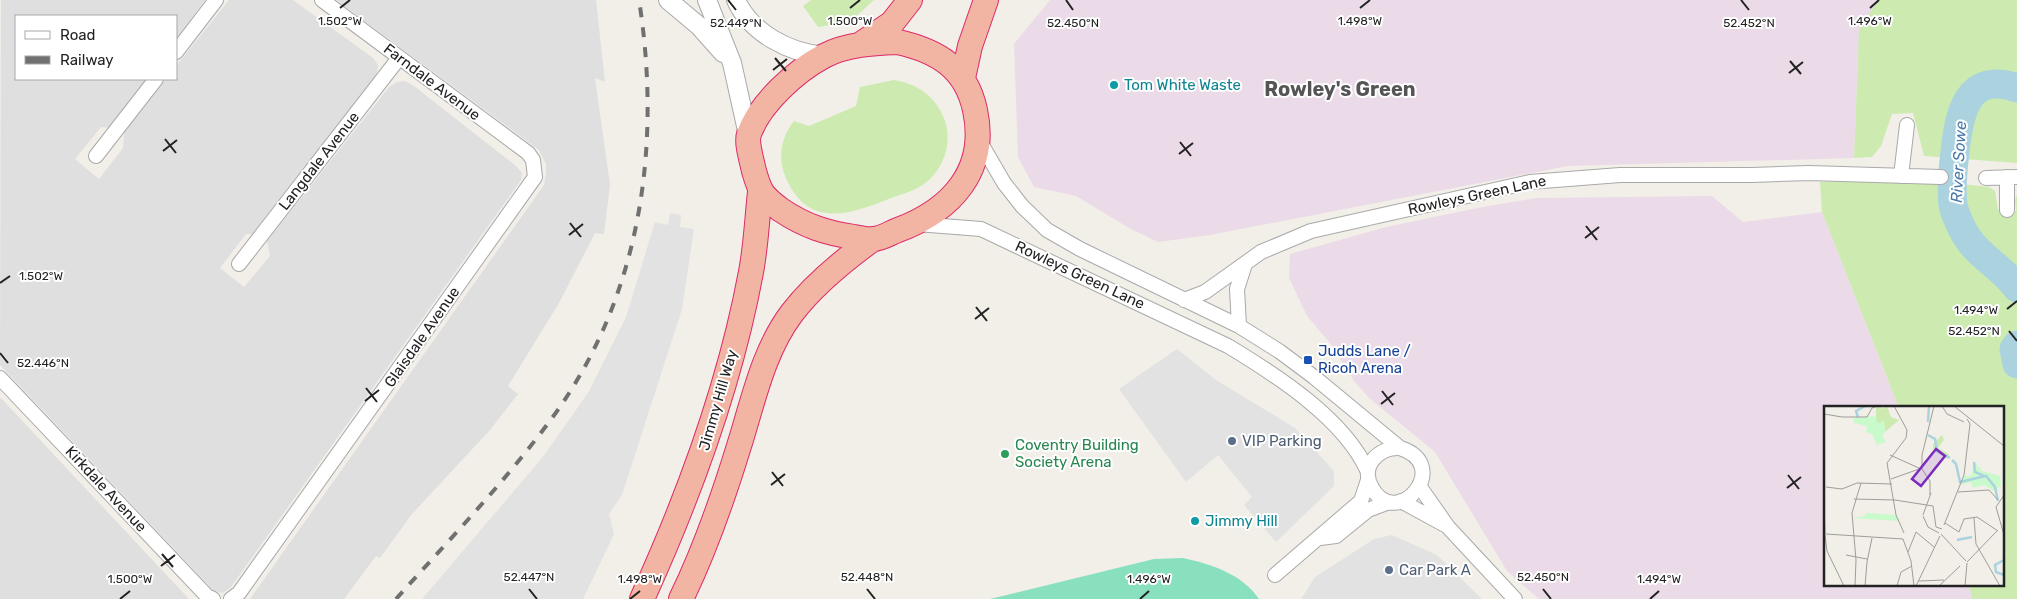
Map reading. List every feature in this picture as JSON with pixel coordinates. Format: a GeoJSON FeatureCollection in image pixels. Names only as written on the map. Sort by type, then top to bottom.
{"type":"FeatureCollection","features":[{"type":"Feature","properties":{"kind":"highway"},"geometry":{"type":"LineString","coordinates":[[860,45],[892,23],[910,0]]}},
{"type":"Feature","properties":{"kind":"highway"},"geometry":{"type":"LineString","coordinates":[[963,78],[970,46],[986,0]]}},
{"type":"Feature","properties":{"kind":"highway"},"geometry":{"type":"LineString","coordinates":[[681,599],[713,522],[765,365],[777,337],[794,311],[845,260],[873,240],[916,224],[939,208],[958,189],[971,171],[979,140],[972,96],[963,78],[935,54],[916,46],[898,42],[860,45],[825,56],[793,76],[766,106],[748,135],[751,159],[760,192],[800,223],[826,233],[873,240]]}},
{"type":"Feature","properties":{"kind":"highway","name":"Jimmy Hill Way"},"geometry":{"type":"LineString","coordinates":[[642,599],[671,536],[691,485],[724,384],[752,271],[760,192]]}},
{"type":"Feature","properties":{"kind":"street"},"geometry":{"type":"LineString","coordinates":[[178,49],[216,0]]}},
{"type":"Feature","properties":{"kind":"street","name":"Farndale Avenue"},"geometry":{"type":"LineString","coordinates":[[322,0],[528,153],[535,168]]}},
{"type":"Feature","properties":{"kind":"street"},"geometry":{"type":"LineString","coordinates":[[668,0],[700,26],[732,63]]}},
{"type":"Feature","properties":{"kind":"street"},"geometry":{"type":"LineString","coordinates":[[707,0],[732,63],[748,135]]}},
{"type":"Feature","properties":{"kind":"street"},"geometry":{"type":"LineString","coordinates":[[707,0],[739,7],[774,41],[812,55],[825,56]]}},
{"type":"Feature","properties":{"kind":"street","name":"Langdale Avenue"},"geometry":{"type":"LineString","coordinates":[[239,264],[400,58]]}},
{"type":"Feature","properties":{"kind":"street"},"geometry":{"type":"LineString","coordinates":[[96,156],[155,80]]}},
{"type":"Feature","properties":{"kind":"street"},"geometry":{"type":"LineString","coordinates":[[1901,176],[1907,125]]}},
{"type":"Feature","properties":{"kind":"street","name":"Rowleys Green Lane"},"geometry":{"type":"LineString","coordinates":[[979,140],[1004,183],[1022,206],[1047,230],[1080,249],[1239,326],[1307,372],[1400,448]]}},
{"type":"Feature","properties":{"kind":"street","name":"Glaisdale Avenue"},"geometry":{"type":"LineString","coordinates":[[232,599],[240,593],[532,184],[535,168]]}},
{"type":"Feature","properties":{"kind":"street","name":"Rowleys Green Lane"},"geometry":{"type":"LineString","coordinates":[[1184,300],[1205,292],[1261,252],[1280,242],[1311,231],[1530,182],[1620,175],[1809,173],[1941,178]]}},
{"type":"Feature","properties":{"kind":"street"},"geometry":{"type":"LineString","coordinates":[[1986,178],[2012,177],[2007,210]]}},
{"type":"Feature","properties":{"kind":"street","name":"Rowleys Green Lane"},"geometry":{"type":"LineString","coordinates":[[916,224],[981,229],[1228,346],[1299,392],[1343,434],[1360,455],[1368,476]]}},
{"type":"Feature","properties":{"kind":"street"},"geometry":{"type":"LineString","coordinates":[[1239,326],[1238,289],[1245,264]]}},
{"type":"Feature","properties":{"kind":"street","name":"Kirkdale Avenue"},"geometry":{"type":"LineString","coordinates":[[0,378],[207,596],[214,599]]}},
{"type":"Feature","properties":{"kind":"street"},"geometry":{"type":"LineString","coordinates":[[1275,574],[1320,538],[1329,527],[1361,501],[1370,463],[1382,450],[1400,448],[1409,451],[1420,463],[1422,471],[1420,487],[1415,493],[1395,502],[1368,510],[1336,536],[1320,538]]}},
{"type":"Feature","properties":{"kind":"street"},"geometry":{"type":"LineString","coordinates":[[1368,476],[1378,496],[1448,527]]}},
{"type":"Feature","properties":{"kind":"street"},"geometry":{"type":"LineString","coordinates":[[1420,487],[1448,527],[1516,599]]}},
{"type":"Feature","properties":{"kind":"shaded area"},"geometry":{"type":"Polygon","coordinates":[[[1,0],[205,0],[178,36],[178,15],[15,15],[15,80],[146,80],[112,128],[101,127],[75,159],[99,179],[123,148],[124,132],[165,80],[178,80],[178,64],[229,0],[293,0],[373,58],[378,65],[377,73],[371,85],[256,234],[246,234],[220,268],[244,287],[270,256],[267,241],[390,86],[397,82],[405,81],[414,86],[516,166],[522,173],[521,180],[231,587],[223,593],[214,591],[0,365],[1,0]]]}},
{"type":"Feature","properties":{"kind":"shaded area"},"geometry":{"type":"Polygon","coordinates":[[[336,0],[596,0],[605,82],[595,78],[610,185],[604,234],[595,233],[559,303],[508,386],[518,394],[490,430],[412,514],[380,558],[376,556],[344,599],[250,599],[544,185],[546,174],[546,164],[539,150],[336,0]]]}},
{"type":"Feature","properties":{"kind":"shaded area"},"geometry":{"type":"Polygon","coordinates":[[[1050,0],[1878,0],[1859,31],[1854,158],[1568,166],[1210,235],[1158,242],[1129,228],[1076,196],[1034,187],[1018,157],[1014,44],[1050,0]]]}},
{"type":"Feature","properties":{"kind":"shaded area"},"geometry":{"type":"Polygon","coordinates":[[[1712,196],[1743,222],[1822,212],[1898,406],[1824,406],[1824,586],[1969,586],[1972,599],[1539,599],[1507,571],[1435,452],[1369,398],[1354,381],[1330,343],[1307,316],[1289,278],[1290,254],[1386,227],[1536,198],[1712,196]]]}},
{"type":"Feature","properties":{"kind":"shaded area"},"geometry":{"type":"Polygon","coordinates":[[[670,213],[681,215],[680,227],[694,229],[682,309],[622,495],[609,514],[614,534],[583,599],[422,599],[542,458],[588,393],[626,317],[655,222],[668,225],[670,213]]]}},
{"type":"Feature","properties":{"kind":"shaded area","name":"VIP Parking"},"geometry":{"type":"Polygon","coordinates":[[[1177,349],[1216,380],[1295,428],[1334,471],[1334,486],[1276,542],[1244,505],[1252,497],[1218,455],[1186,482],[1119,389],[1177,349]]]}},
{"type":"Feature","properties":{"kind":"shaded area"},"geometry":{"type":"Polygon","coordinates":[[[0,397],[189,599],[0,599],[0,397]]]}},
{"type":"Feature","properties":{"kind":"shaded area","name":"Car Park A"},"geometry":{"type":"Polygon","coordinates":[[[1392,535],[1437,555],[1482,599],[1301,599],[1315,577],[1374,539],[1392,535]]]}},
{"type":"Feature","properties":{"kind":"green space"},"geometry":{"type":"Polygon","coordinates":[[[811,0],[874,0],[850,22],[818,27],[803,6],[811,0]]]}},
{"type":"Feature","properties":{"kind":"green space"},"geometry":{"type":"Polygon","coordinates":[[[1878,0],[2017,0],[2017,163],[1924,156],[1913,113],[1892,114],[1881,146],[1872,157],[1854,158],[1859,30],[1878,0]]]}},
{"type":"Feature","properties":{"kind":"green space"},"geometry":{"type":"Polygon","coordinates":[[[894,80],[908,83],[926,93],[936,104],[945,120],[948,140],[943,160],[938,169],[924,184],[915,189],[856,210],[829,213],[816,211],[805,204],[795,194],[786,178],[781,156],[783,141],[794,121],[809,126],[856,106],[860,87],[894,80]]]}},
{"type":"Feature","properties":{"kind":"green space"},"geometry":{"type":"Polygon","coordinates":[[[1868,181],[1962,184],[1989,187],[1995,191],[1998,210],[2016,211],[2015,200],[2017,195],[2017,599],[1972,599],[1969,586],[2004,586],[2004,406],[1898,406],[1822,212],[1820,182],[1868,181]]]}},
{"type":"Feature","properties":{"kind":"green space"},"geometry":{"type":"Polygon","coordinates":[[[1183,558],[1225,571],[1244,583],[1259,599],[990,599],[1154,559],[1183,558]]]}},
{"type":"Feature","properties":{"kind":"waterway","name":"River Sowe"},"geometry":{"type":"LineString","coordinates":[[2017,88],[2000,84],[1987,85],[1976,90],[1969,99],[1959,123],[1952,192],[1954,209],[1967,237],[1979,252],[2005,274],[2017,288]]}},
{"type":"Feature","properties":{"kind":"waterway","name":"River Sowe"},"geometry":{"type":"LineString","coordinates":[[2017,345],[2014,349],[2017,364]]}},
{"type":"Feature","properties":{"kind":"railway"},"geometry":{"type":"LineString","coordinates":[[396,599],[534,442],[582,371],[606,322],[625,271],[638,218],[645,165],[648,110],[646,55],[639,0]]}},
{"type":"Feature","properties":{"kind":"place","name":"Tom White Waste"},"geometry":{"type":"Point","coordinates":[1114,85]}},
{"type":"Feature","properties":{"kind":"place","name":"Judds Lane / Ricoh Arena"},"geometry":{"type":"Point","coordinates":[1308,360]}},
{"type":"Feature","properties":{"kind":"place","name":"VIP Parking"},"geometry":{"type":"Point","coordinates":[1232,441]}},
{"type":"Feature","properties":{"kind":"place","name":"Coventry Building Society Arena"},"geometry":{"type":"Point","coordinates":[1005,454]}},
{"type":"Feature","properties":{"kind":"place","name":"Jimmy Hill"},"geometry":{"type":"Point","coordinates":[1195,521]}},
{"type":"Feature","properties":{"kind":"place","name":"Car Park A"},"geometry":{"type":"Point","coordinates":[1389,570]}},
{"type":"Feature","properties":{"kind":"district","name":"Rowley's Green"},"geometry":{"type":"Point","coordinates":[1340,89]}}]}
